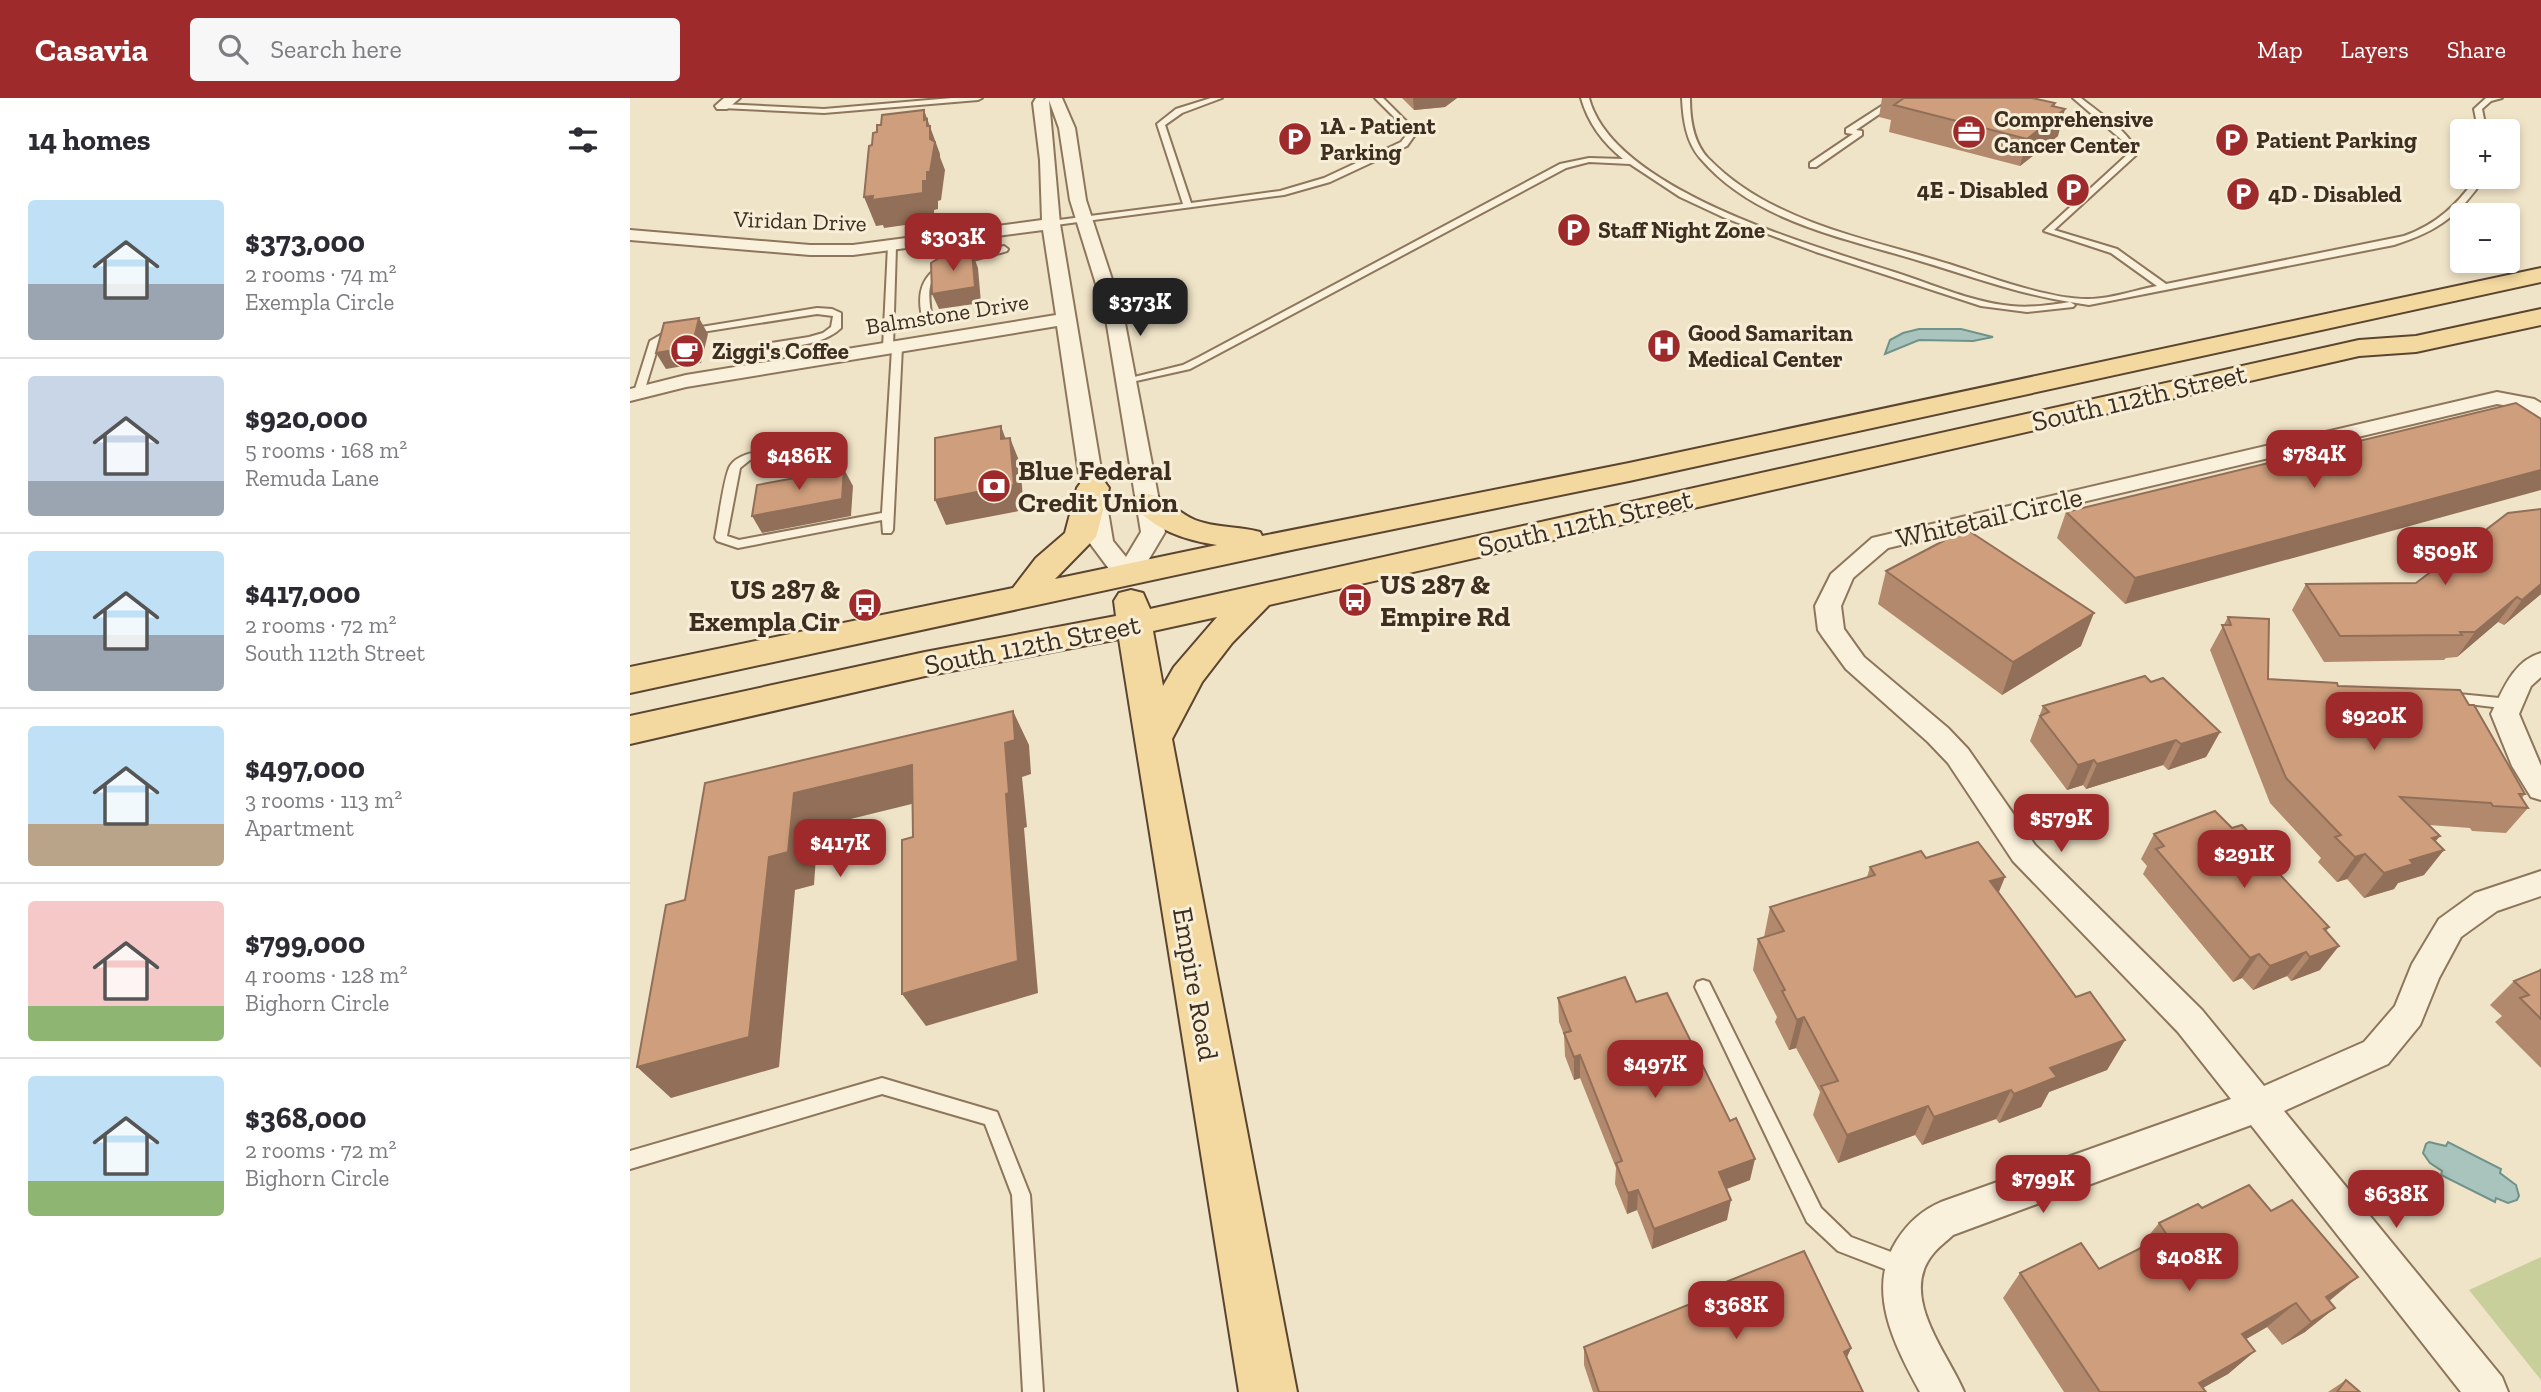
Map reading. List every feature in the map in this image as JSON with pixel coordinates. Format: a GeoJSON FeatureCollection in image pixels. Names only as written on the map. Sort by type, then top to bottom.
{"type":"FeatureCollection","features":[{"type":"Feature","properties":{"kind":"main road","name":"South 112th Street"},"geometry":{"type":"LineString","coordinates":[[630,680],[1642,469],[2541,275]]}},
{"type":"Feature","properties":{"kind":"main road"},"geometry":{"type":"LineString","coordinates":[[2359,348],[2394,334],[2541,296]]}},
{"type":"Feature","properties":{"kind":"main road","name":"South 112th Street"},"geometry":{"type":"LineString","coordinates":[[630,730],[925,664],[1135,624],[2359,348],[2416,344],[2541,317]]}},
{"type":"Feature","properties":{"kind":"main road"},"geometry":{"type":"LineString","coordinates":[[1024,597],[1048,565],[1080,537],[1093,488]]}},
{"type":"Feature","properties":{"kind":"main road"},"geometry":{"type":"LineString","coordinates":[[1148,502],[1173,523],[1200,534],[1252,539],[1296,539]]}},
{"type":"Feature","properties":{"kind":"main road","name":"Empire Road"},"geometry":{"type":"LineString","coordinates":[[1127,575],[1265,1387]]}},
{"type":"Feature","properties":{"kind":"main road"},"geometry":{"type":"LineString","coordinates":[[1153,739],[1187,676],[1220,635],[1258,596]]}},
{"type":"Feature","properties":{"kind":"street"},"geometry":{"type":"LineString","coordinates":[[1043,98],[1040,103],[1048,160],[1051,224],[1101,542],[1127,575],[1153,532],[1114,313],[1078,200],[1067,128],[1055,98]]}},
{"type":"Feature","properties":{"kind":"street","name":"Viridan Drive"},"geometry":{"type":"LineString","coordinates":[[630,235],[892,255],[1051,224]]}},
{"type":"Feature","properties":{"kind":"street","name":"Balmstone Drive"},"geometry":{"type":"LineString","coordinates":[[635,393],[686,381],[1065,319]]}},
{"type":"Feature","properties":{"kind":"street","name":"Whitetail Circle"},"geometry":{"type":"LineString","coordinates":[[2487,1392],[2190,1021],[2024,853],[1958,756],[1938,735],[1855,663],[1831,630],[1828,606],[1846,569],[1880,543],[2497,398],[2527,403],[2541,412]]}},
{"type":"Feature","properties":{"kind":"street"},"geometry":{"type":"LineString","coordinates":[[2541,662],[2520,681],[2505,714],[2526,766],[2541,789]]}},
{"type":"Feature","properties":{"kind":"street"},"geometry":{"type":"LineString","coordinates":[[1943,1392],[1923,1358],[1902,1310],[1903,1266],[1925,1232],[1941,1221],[2259,1105],[2375,1053],[2408,1015],[2424,974],[2450,928],[2486,902],[2541,883]]}},
{"type":"Feature","properties":{"kind":"lane"},"geometry":{"type":"LineString","coordinates":[[728,102],[824,111],[978,98]]}},
{"type":"Feature","properties":{"kind":"lane"},"geometry":{"type":"LineString","coordinates":[[1188,206],[1161,124],[1179,111],[1218,98]]}},
{"type":"Feature","properties":{"kind":"lane"},"geometry":{"type":"LineString","coordinates":[[1051,224],[1188,206],[1304,187],[1327,180],[1404,144],[1413,132],[1378,98]]}},
{"type":"Feature","properties":{"kind":"lane"},"geometry":{"type":"LineString","coordinates":[[1584,98],[1591,118],[1605,138],[1631,162],[1667,185],[1753,228],[1955,294],[2011,309],[2050,309],[2391,243],[2420,234],[2459,210],[2473,189]]}},
{"type":"Feature","properties":{"kind":"lane"},"geometry":{"type":"LineString","coordinates":[[1686,98],[1691,136],[1702,156],[1750,195],[1818,226],[2051,298],[2089,302]]}},
{"type":"Feature","properties":{"kind":"lane"},"geometry":{"type":"LineString","coordinates":[[1813,165],[1859,134],[1849,131],[1899,98]]}},
{"type":"Feature","properties":{"kind":"lane"},"geometry":{"type":"LineString","coordinates":[[2077,98],[2126,139],[2132,147],[2132,155],[2048,231],[2114,251],[2164,287]]}},
{"type":"Feature","properties":{"kind":"lane"},"geometry":{"type":"LineString","coordinates":[[2480,119],[2478,109],[2490,99],[2498,98]]}},
{"type":"Feature","properties":{"kind":"lane"},"geometry":{"type":"LineString","coordinates":[[1127,380],[1173,370],[1203,359],[1563,166],[1589,160],[1631,162]]}},
{"type":"Feature","properties":{"kind":"lane"},"geometry":{"type":"LineString","coordinates":[[928,322],[927,283],[934,274],[953,264],[986,257],[1004,249]]}},
{"type":"Feature","properties":{"kind":"lane"},"geometry":{"type":"LineString","coordinates":[[887,530],[892,255]]}},
{"type":"Feature","properties":{"kind":"lane"},"geometry":{"type":"LineString","coordinates":[[635,393],[654,341],[667,335],[817,311],[838,315],[836,328],[826,335],[765,347]]}},
{"type":"Feature","properties":{"kind":"lane"},"geometry":{"type":"LineString","coordinates":[[761,454],[746,458],[735,467],[721,538],[738,544],[888,515]]}},
{"type":"Feature","properties":{"kind":"lane"},"geometry":{"type":"LineString","coordinates":[[2427,698],[2510,704]]}},
{"type":"Feature","properties":{"kind":"lane"},"geometry":{"type":"LineString","coordinates":[[1703,987],[1814,1215],[1845,1244],[1903,1266]]}},
{"type":"Feature","properties":{"kind":"lane"},"geometry":{"type":"LineString","coordinates":[[630,1160],[882,1086],[991,1118],[1021,1195],[1033,1392]]}},
{"type":"Feature","properties":{"kind":"green space"},"geometry":{"type":"Polygon","coordinates":[[[2541,1257],[2541,1380],[2469,1290],[2541,1257]]]}},
{"type":"Feature","properties":{"kind":"water"},"geometry":{"type":"Polygon","coordinates":[[[1919,329],[1961,329],[1993,337],[1973,341],[1919,340],[1885,354],[1890,340],[1919,329]]]}},
{"type":"Feature","properties":{"kind":"water"},"geometry":{"type":"Polygon","coordinates":[[[2429,1142],[2446,1146],[2448,1142],[2501,1169],[2500,1173],[2516,1185],[2519,1196],[2517,1200],[2508,1203],[2496,1198],[2495,1202],[2441,1175],[2442,1171],[2430,1163],[2423,1153],[2429,1142]]]}},
{"type":"Feature","properties":{"kind":"building"},"geometry":{"type":"Polygon","coordinates":[[[1904,98],[2032,98],[2055,103],[2052,106],[2065,109],[2027,139],[1894,105],[1904,98]]]}},
{"type":"Feature","properties":{"kind":"building"},"geometry":{"type":"Polygon","coordinates":[[[924,110],[924,120],[927,119],[927,126],[930,126],[930,139],[935,142],[930,172],[927,172],[927,181],[923,181],[923,193],[872,200],[873,196],[864,197],[869,146],[872,145],[873,133],[877,132],[877,125],[881,125],[882,115],[924,110]]]}},
{"type":"Feature","properties":{"kind":"building"},"geometry":{"type":"Polygon","coordinates":[[[972,252],[975,287],[932,294],[931,263],[939,258],[972,252]]]}},
{"type":"Feature","properties":{"kind":"building"},"geometry":{"type":"Polygon","coordinates":[[[699,318],[692,347],[656,353],[664,323],[699,318]]]}},
{"type":"Feature","properties":{"kind":"building"},"geometry":{"type":"Polygon","coordinates":[[[2516,403],[2541,419],[2541,470],[2135,578],[2066,512],[2516,403]]]}},
{"type":"Feature","properties":{"kind":"building"},"geometry":{"type":"Polygon","coordinates":[[[1001,426],[1001,439],[1010,438],[1014,485],[935,500],[935,438],[1001,426]]]}},
{"type":"Feature","properties":{"kind":"building"},"geometry":{"type":"Polygon","coordinates":[[[844,469],[842,499],[752,516],[757,485],[844,469]]]}},
{"type":"Feature","properties":{"kind":"building"},"geometry":{"type":"Polygon","coordinates":[[[2541,509],[2541,584],[2522,600],[2517,597],[2475,632],[2460,632],[2462,635],[2340,636],[2306,584],[2416,583],[2508,513],[2541,509]]]}},
{"type":"Feature","properties":{"kind":"building"},"geometry":{"type":"Polygon","coordinates":[[[1966,529],[2094,613],[2013,662],[1886,571],[1966,529]]]}},
{"type":"Feature","properties":{"kind":"building"},"geometry":{"type":"Polygon","coordinates":[[[2228,617],[2269,619],[2268,679],[2337,683],[2338,686],[2460,690],[2469,705],[2474,705],[2525,794],[2519,794],[2528,808],[2400,797],[2440,836],[2432,838],[2444,850],[2410,860],[2413,864],[2384,873],[2365,854],[2355,857],[2335,837],[2341,835],[2286,778],[2222,625],[2231,625],[2228,617]]]}},
{"type":"Feature","properties":{"kind":"building"},"geometry":{"type":"Polygon","coordinates":[[[2145,676],[2151,682],[2163,678],[2220,732],[2181,744],[2176,740],[2097,764],[2094,760],[2078,765],[2040,716],[2049,712],[2043,706],[2145,676]]]}},
{"type":"Feature","properties":{"kind":"building"},"geometry":{"type":"Polygon","coordinates":[[[1013,711],[1015,740],[1005,743],[1009,793],[1006,794],[1018,961],[902,994],[902,840],[913,837],[912,765],[794,793],[788,852],[769,857],[749,1037],[637,1067],[666,905],[685,900],[705,783],[1013,711]]]}},
{"type":"Feature","properties":{"kind":"building"},"geometry":{"type":"Polygon","coordinates":[[[2215,811],[2232,828],[2242,825],[2261,846],[2255,848],[2329,927],[2324,929],[2339,946],[2310,957],[2306,952],[2270,966],[2259,954],[2250,958],[2156,849],[2164,846],[2154,834],[2215,811]]]}},
{"type":"Feature","properties":{"kind":"building"},"geometry":{"type":"Polygon","coordinates":[[[1978,842],[2005,877],[1990,881],[2076,997],[2090,992],[2125,1040],[2050,1068],[2057,1077],[2014,1094],[2011,1090],[1934,1117],[1928,1106],[1847,1135],[1821,1086],[1838,1081],[1804,1017],[1797,1020],[1782,991],[1785,990],[1758,939],[1784,931],[1770,907],[1875,875],[1870,867],[1921,851],[1926,858],[1978,842]]]}},
{"type":"Feature","properties":{"kind":"building"},"geometry":{"type":"Polygon","coordinates":[[[2541,970],[2541,1019],[2520,998],[2529,995],[2514,981],[2541,970]]]}},
{"type":"Feature","properties":{"kind":"building"},"geometry":{"type":"Polygon","coordinates":[[[1625,977],[1636,1002],[1667,993],[1730,1121],[1736,1118],[1755,1159],[1719,1172],[1731,1200],[1654,1229],[1638,1190],[1628,1193],[1616,1163],[1622,1161],[1580,1055],[1574,1057],[1564,1033],[1571,1031],[1558,998],[1625,977]]]}},
{"type":"Feature","properties":{"kind":"building"},"geometry":{"type":"Polygon","coordinates":[[[2249,1185],[2271,1211],[2292,1200],[2358,1277],[2326,1297],[2335,1308],[2311,1322],[2296,1303],[2242,1334],[2255,1351],[2199,1383],[2206,1392],[2100,1392],[2020,1273],[2081,1243],[2099,1269],[2167,1235],[2159,1223],[2198,1204],[2202,1208],[2249,1185]]]}},
{"type":"Feature","properties":{"kind":"building"},"geometry":{"type":"Polygon","coordinates":[[[1804,1251],[1851,1348],[1844,1352],[1863,1392],[1599,1392],[1584,1347],[1720,1292],[1718,1285],[1804,1251]]]}},
{"type":"Feature","properties":{"kind":"building"},"geometry":{"type":"Polygon","coordinates":[[[2346,1380],[2360,1392],[2337,1392],[2346,1380]]]}},
{"type":"Feature","properties":{"kind":"place","name":"Comprehensive Cancer Center"},"geometry":{"type":"Point","coordinates":[1969,132]}},
{"type":"Feature","properties":{"kind":"place","name":"1A - Patient Parking"},"geometry":{"type":"Point","coordinates":[1295,139]}},
{"type":"Feature","properties":{"kind":"place","name":"Patient Parking"},"geometry":{"type":"Point","coordinates":[2232,140]}},
{"type":"Feature","properties":{"kind":"place","name":"4E - Disabled"},"geometry":{"type":"Point","coordinates":[2073,190]}},
{"type":"Feature","properties":{"kind":"place","name":"4D - Disabled"},"geometry":{"type":"Point","coordinates":[2243,194]}},
{"type":"Feature","properties":{"kind":"place","name":"Staff Night Zone"},"geometry":{"type":"Point","coordinates":[1574,230]}},
{"type":"Feature","properties":{"kind":"place","name":"Good Samaritan Medical Center"},"geometry":{"type":"Point","coordinates":[1664,346]}},
{"type":"Feature","properties":{"kind":"place","name":"Ziggi's Coffee"},"geometry":{"type":"Point","coordinates":[687,351]}},
{"type":"Feature","properties":{"kind":"place","name":"Blue Federal Credit Union"},"geometry":{"type":"Point","coordinates":[994,486]}},
{"type":"Feature","properties":{"kind":"place","name":"US 287 & Empire Rd"},"geometry":{"type":"Point","coordinates":[1355,600]}},
{"type":"Feature","properties":{"kind":"place","name":"US 287 & Exempla Cir"},"geometry":{"type":"Point","coordinates":[865,605]}}]}
